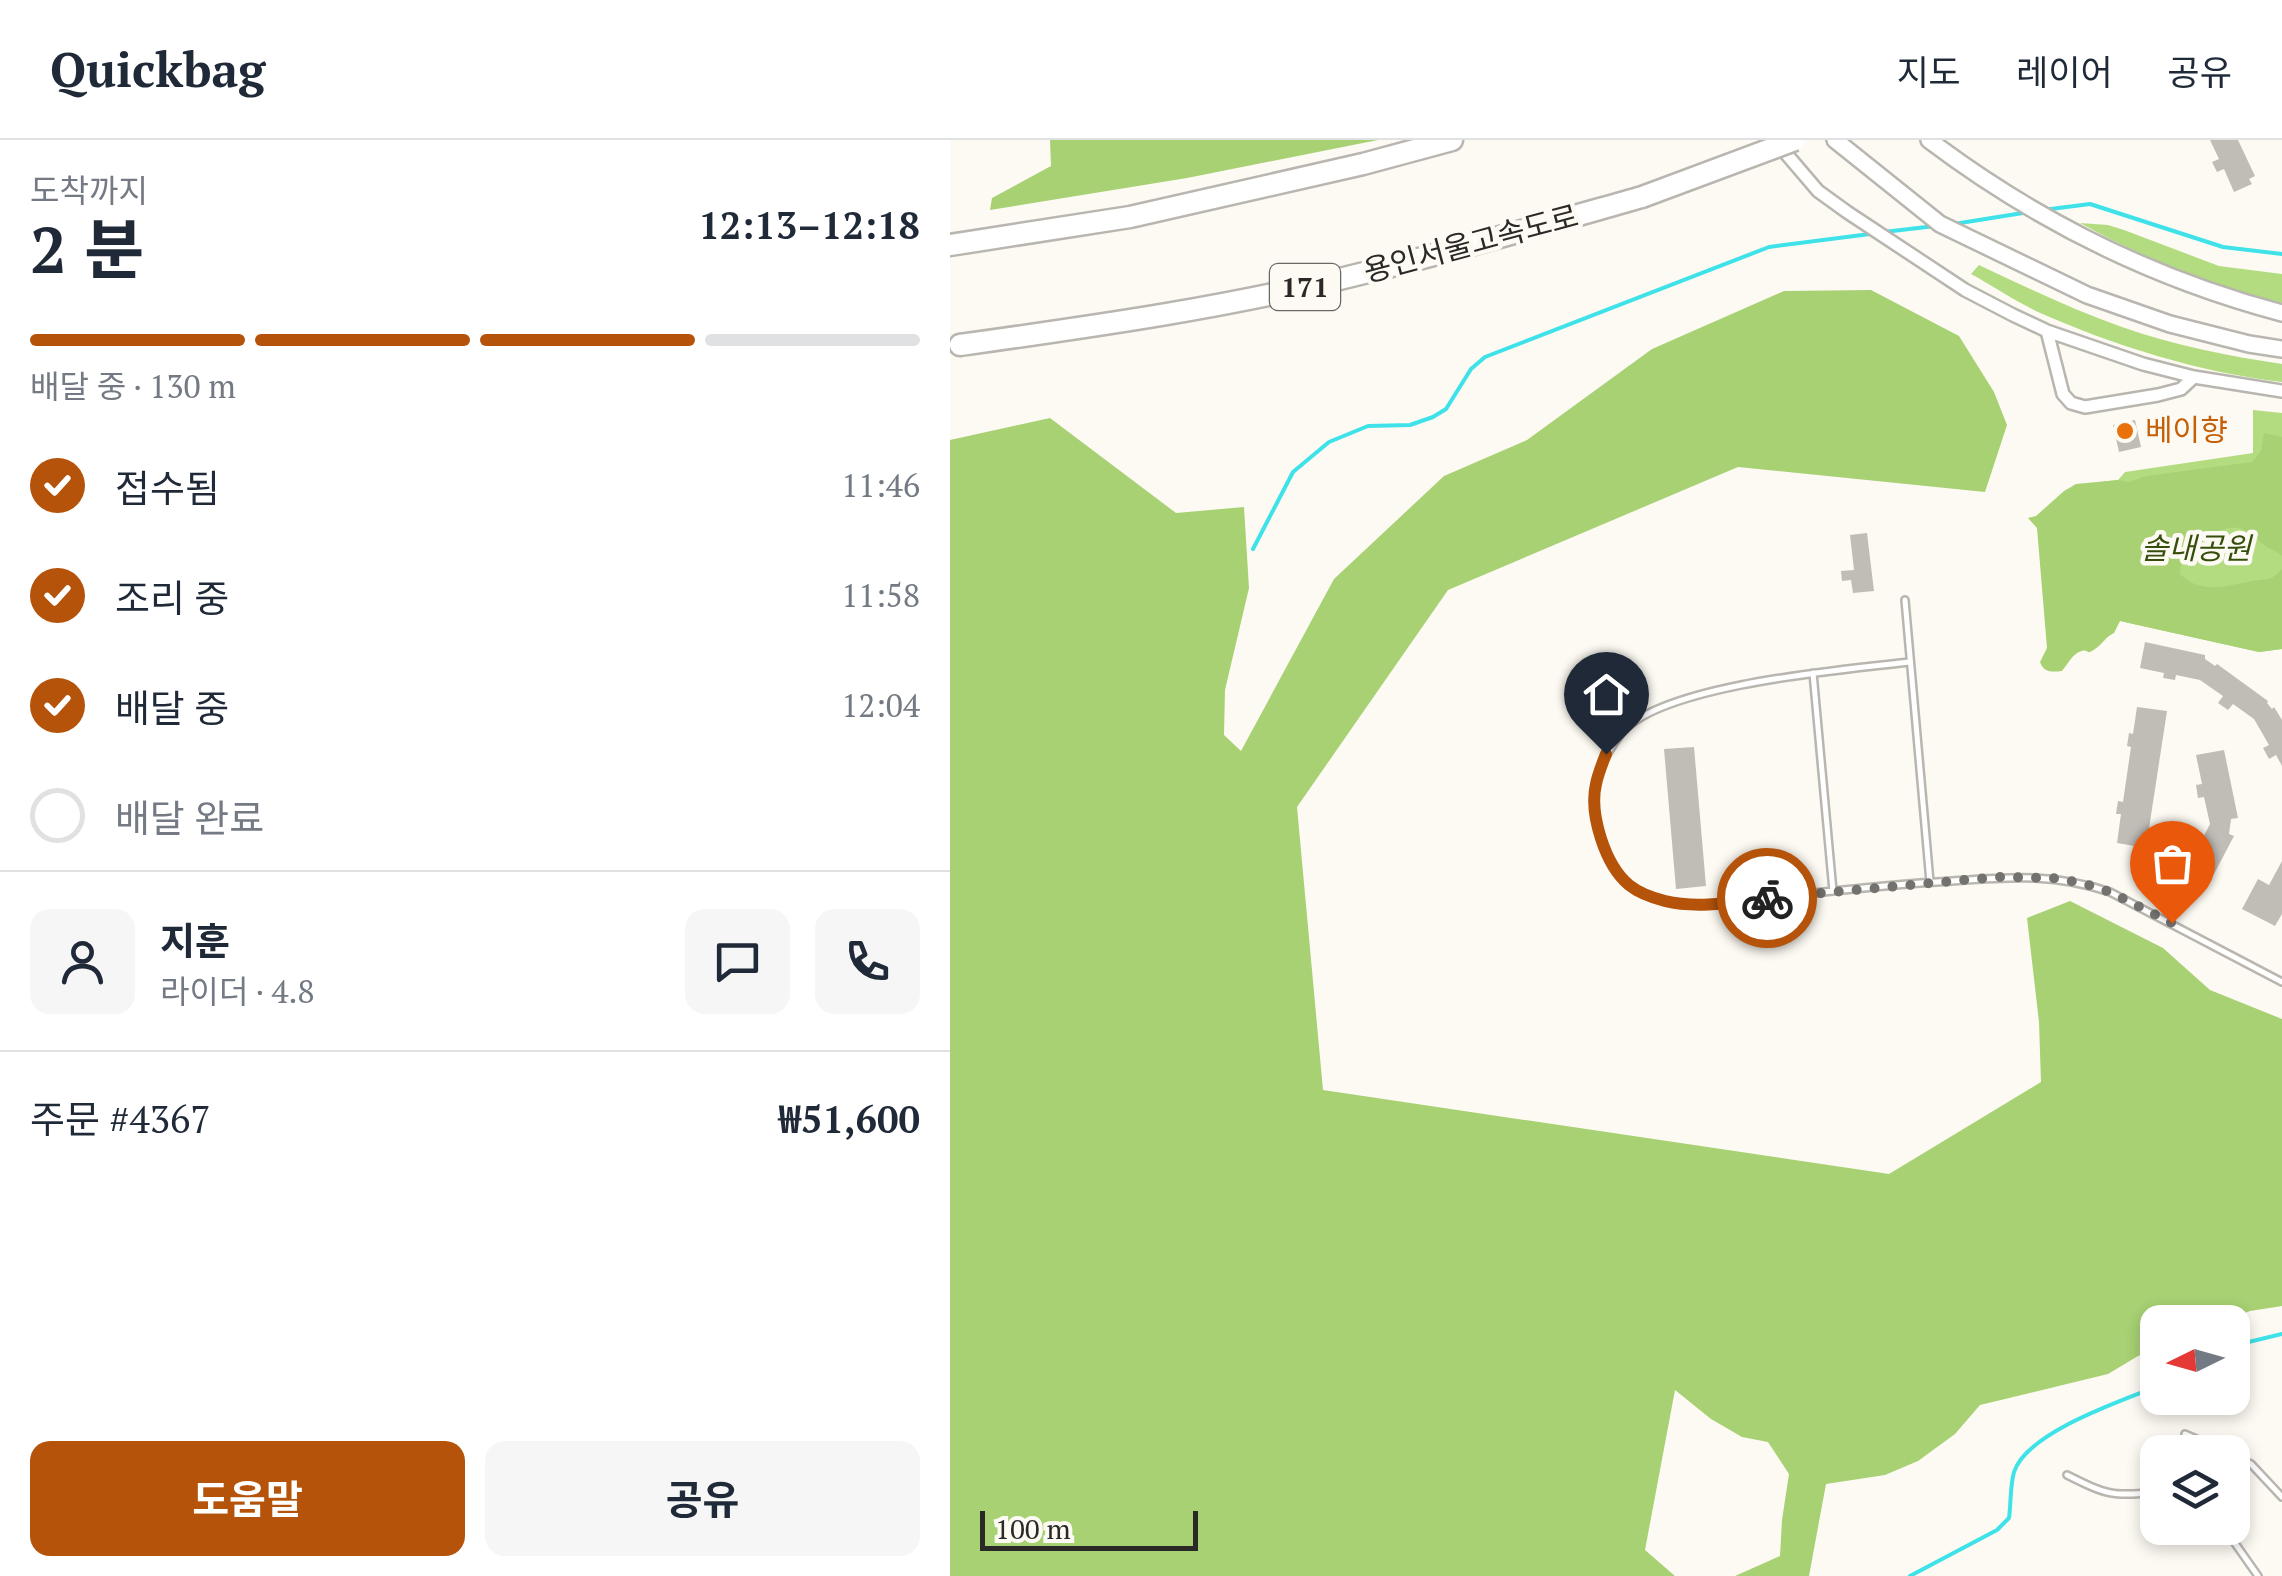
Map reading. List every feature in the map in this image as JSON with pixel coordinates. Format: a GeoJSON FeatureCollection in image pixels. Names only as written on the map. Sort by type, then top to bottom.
{"type":"FeatureCollection","features":[{"type":"Feature","properties":{"kind":"highway"},"geometry":{"type":"LineString","coordinates":[[950,245],[1130,216],[1452,140]]}},
{"type":"Feature","properties":{"kind":"highway","name":"용인서울고속도로"},"geometry":{"type":"LineString","coordinates":[[960,345],[1078,329],[1362,274],[1642,197],[1796,140]]}},
{"type":"Feature","properties":{"kind":"main road"},"geometry":{"type":"LineString","coordinates":[[1835,140],[1952,231],[2087,296],[2170,324],[2282,349]]}},
{"type":"Feature","properties":{"kind":"main road"},"geometry":{"type":"LineString","coordinates":[[1929,140],[1971,172],[2072,232],[2146,268],[2213,293],[2282,312]]}},
{"type":"Feature","properties":{"kind":"street"},"geometry":{"type":"LineString","coordinates":[[1775,140],[1818,191],[1846,212],[1965,290],[2047,332],[2143,364],[2282,392]]}},
{"type":"Feature","properties":{"kind":"street"},"geometry":{"type":"LineString","coordinates":[[2047,332],[2063,394],[2071,403],[2086,407],[2158,396],[2181,390],[2194,377]]}},
{"type":"Feature","properties":{"kind":"lane"},"geometry":{"type":"LineString","coordinates":[[1906,600],[1930,882]]}},
{"type":"Feature","properties":{"kind":"lane"},"geometry":{"type":"LineString","coordinates":[[1910,662],[1730,687],[1677,702],[1627,725],[1606,754],[1595,786],[1595,817],[1606,852],[1628,884],[1669,902],[1708,904],[2024,876],[2082,883],[2110,892],[2282,982]]}},
{"type":"Feature","properties":{"kind":"lane"},"geometry":{"type":"LineString","coordinates":[[1813,674],[1833,891]]}},
{"type":"Feature","properties":{"kind":"lane"},"geometry":{"type":"LineString","coordinates":[[2250,1464],[2282,1496]]}},
{"type":"Feature","properties":{"kind":"lane"},"geometry":{"type":"LineString","coordinates":[[2067,1475],[2103,1493],[2140,1494]]}},
{"type":"Feature","properties":{"kind":"lane"},"geometry":{"type":"LineString","coordinates":[[2237,1545],[2258,1576]]}},
{"type":"Feature","properties":{"kind":"green space"},"geometry":{"type":"Polygon","coordinates":[[[1050,140],[1378,140],[1187,178],[990,210],[992,198],[1051,166],[1050,140]]]}},
{"type":"Feature","properties":{"kind":"green space"},"geometry":{"type":"Polygon","coordinates":[[[2080,223],[2108,225],[2219,266],[2282,274],[2282,303],[2178,269],[2080,223]]]}},
{"type":"Feature","properties":{"kind":"green space"},"geometry":{"type":"Polygon","coordinates":[[[1979,265],[2068,306],[2141,333],[2282,364],[2282,382],[2188,364],[2097,336],[2038,312],[1971,274],[1979,265]]]}},
{"type":"Feature","properties":{"kind":"green space"},"geometry":{"type":"Polygon","coordinates":[[[1871,290],[1959,336],[1994,392],[2007,425],[1985,492],[1738,467],[1448,590],[1297,807],[1323,1090],[1889,1174],[2041,1082],[2039,1022],[2027,918],[2070,901],[2163,948],[2210,990],[2282,1019],[2282,1306],[2250,1311],[2250,1305],[2140,1305],[2140,1355],[2108,1374],[1980,1405],[1955,1434],[1918,1461],[1885,1475],[1826,1484],[1809,1576],[1735,1576],[1780,1556],[1789,1474],[1768,1442],[1742,1437],[1711,1419],[1675,1390],[1645,1550],[1675,1576],[950,1576],[950,440],[1050,418],[1176,513],[1244,507],[1249,588],[1225,690],[1224,735],[1241,751],[1334,579],[1444,476],[1527,440],[1652,349],[1784,291],[1871,290]]]}},
{"type":"Feature","properties":{"kind":"green space","name":"솔내공원"},"geometry":{"type":"Polygon","coordinates":[[[2253,410],[2282,413],[2282,649],[2259,652],[2120,621],[2093,483],[2118,480],[2125,472],[2253,453],[2253,410]]]}},
{"type":"Feature","properties":{"kind":"green space","name":"솔내공원"},"geometry":{"type":"Polygon","coordinates":[[[2264,433],[2282,437],[2282,556],[2249,533],[2225,529],[2198,549],[2182,554],[2180,574],[2196,585],[2214,587],[2268,579],[2282,569],[2282,649],[2259,652],[2120,621],[2114,633],[2098,647],[2076,653],[2062,671],[2044,668],[2040,662],[2047,648],[2037,528],[2028,518],[2076,484],[2129,482],[2146,476],[2252,462],[2261,451],[2264,433]]]}},
{"type":"Feature","properties":{"kind":"building"},"geometry":{"type":"Polygon","coordinates":[[[2210,140],[2238,140],[2255,176],[2249,179],[2252,184],[2234,192],[2224,169],[2217,172],[2212,162],[2219,159],[2210,140]]]}},
{"type":"Feature","properties":{"kind":"building"},"geometry":{"type":"Polygon","coordinates":[[[2135,420],[2141,447],[2119,452],[2113,425],[2135,420]]]}},
{"type":"Feature","properties":{"kind":"building"},"geometry":{"type":"Polygon","coordinates":[[[1867,533],[1874,591],[1853,593],[1851,580],[1842,581],[1841,571],[1854,570],[1850,535],[1867,533]]]}},
{"type":"Feature","properties":{"kind":"building"},"geometry":{"type":"Polygon","coordinates":[[[2145,642],[2205,655],[2205,659],[2268,701],[2282,720],[2282,766],[2276,755],[2269,759],[2263,748],[2269,745],[2254,719],[2233,704],[2228,710],[2218,703],[2223,696],[2200,680],[2176,675],[2175,680],[2163,678],[2164,673],[2140,668],[2145,642]]]}},
{"type":"Feature","properties":{"kind":"building"},"geometry":{"type":"Polygon","coordinates":[[[2137,707],[2167,711],[2146,848],[2117,843],[2121,814],[2116,814],[2118,801],[2123,802],[2131,747],[2127,746],[2137,707]]]}},
{"type":"Feature","properties":{"kind":"building"},"geometry":{"type":"Polygon","coordinates":[[[1694,747],[1706,886],[1676,889],[1664,749],[1694,747]]]}},
{"type":"Feature","properties":{"kind":"building"},"geometry":{"type":"Polygon","coordinates":[[[2224,750],[2238,818],[2231,819],[2229,834],[2234,836],[2206,889],[2171,870],[2186,840],[2198,847],[2210,824],[2204,797],[2198,798],[2196,785],[2202,784],[2196,755],[2224,750]]]}},
{"type":"Feature","properties":{"kind":"building"},"geometry":{"type":"Polygon","coordinates":[[[2282,861],[2282,914],[2275,926],[2242,909],[2258,879],[2269,885],[2282,861]]]}},
{"type":"Feature","properties":{"kind":"waterway"},"geometry":{"type":"LineString","coordinates":[[2043,210],[2090,204],[2223,247],[2282,254]]}},
{"type":"Feature","properties":{"kind":"waterway"},"geometry":{"type":"LineString","coordinates":[[1954,224],[2029,212]]}},
{"type":"Feature","properties":{"kind":"waterway"},"geometry":{"type":"LineString","coordinates":[[1884,232],[1935,226]]}},
{"type":"Feature","properties":{"kind":"waterway"},"geometry":{"type":"LineString","coordinates":[[1253,549],[1293,472],[1329,442],[1368,426],[1410,425],[1433,417],[1446,409],[1471,369],[1485,357],[1769,247],[1870,234]]}},
{"type":"Feature","properties":{"kind":"waterway"},"geometry":{"type":"LineString","coordinates":[[2250,1342],[2282,1334]]}},
{"type":"Feature","properties":{"kind":"waterway"},"geometry":{"type":"LineString","coordinates":[[1910,1576],[1997,1530],[2009,1518],[2014,1472],[2022,1457],[2037,1444],[2077,1420],[2140,1393]]}},
{"type":"Feature","properties":{"kind":"way so far"},"geometry":{"type":"LineString","coordinates":[[1767,898],[2024,876],[2082,883],[2110,892],[2172,923]]}},
{"type":"Feature","properties":{"kind":"place","name":"베이향"},"geometry":{"type":"Point","coordinates":[2125,431]}},
{"type":"Feature","properties":{"kind":"route"},"geometry":{"type":"LineString","coordinates":[[1606,754],[1595,786],[1595,817],[1606,852],[1628,884],[1669,902],[1708,904],[1767,898]]}}]}
